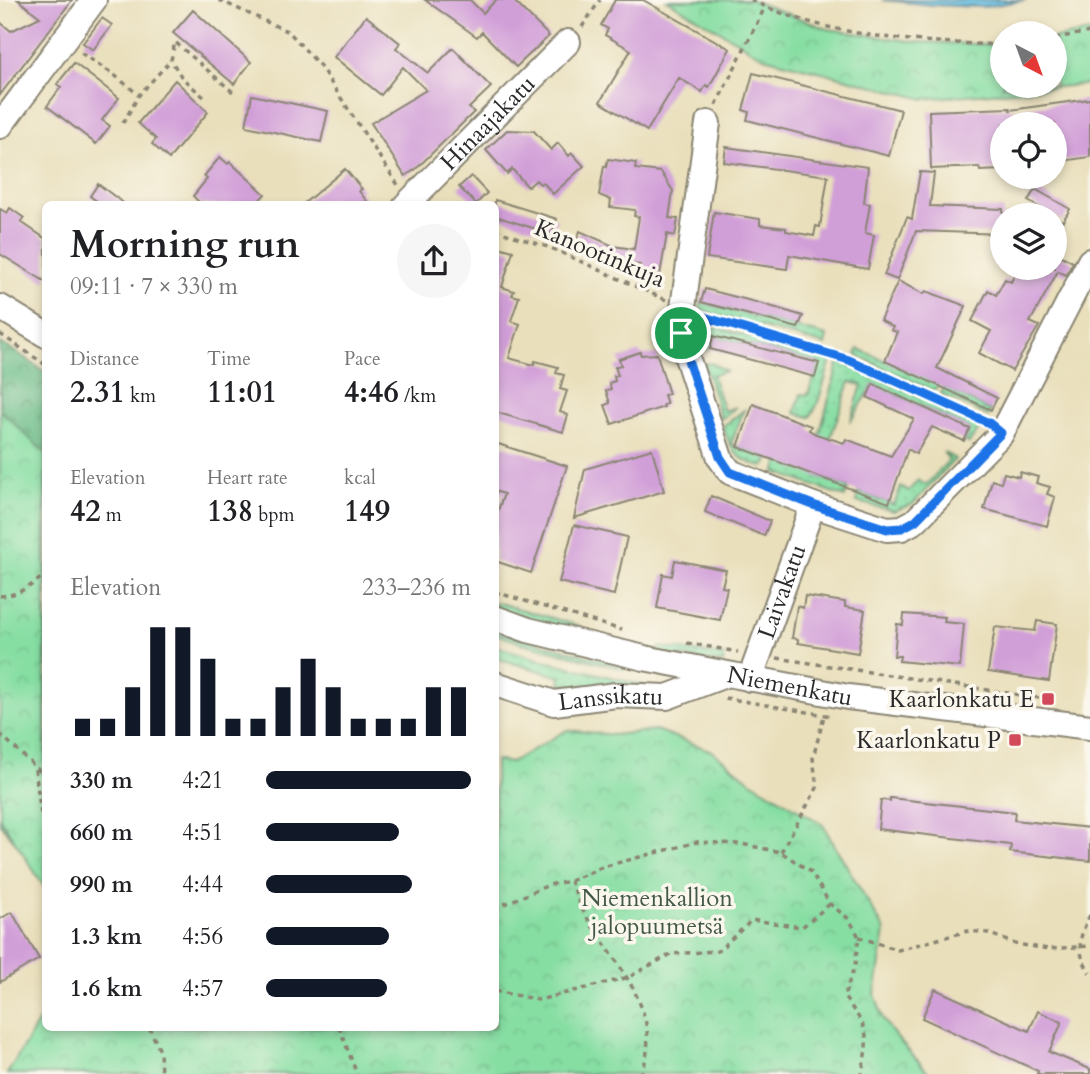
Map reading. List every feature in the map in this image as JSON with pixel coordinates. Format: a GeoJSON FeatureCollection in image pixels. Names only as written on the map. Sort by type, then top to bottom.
{"type":"FeatureCollection","features":[{"type":"Feature","properties":{"kind":"street"},"geometry":{"type":"LineString","coordinates":[[0,126],[94,0]]}},
{"type":"Feature","properties":{"kind":"street","name":"Hinaajakatu"},"geometry":{"type":"LineString","coordinates":[[410,201],[568,42]]}},
{"type":"Feature","properties":{"kind":"street"},"geometry":{"type":"LineString","coordinates":[[708,123],[683,308],[681,333],[686,354],[720,457],[730,472],[813,505],[887,529],[902,528],[915,521],[1001,433],[1090,261]]}},
{"type":"Feature","properties":{"kind":"street"},"geometry":{"type":"LineString","coordinates":[[0,307],[42,333]]}},
{"type":"Feature","properties":{"kind":"street","name":"Laivakatu"},"geometry":{"type":"LineString","coordinates":[[738,676],[757,654],[813,505]]}},
{"type":"Feature","properties":{"kind":"street","name":"Niemenkatu"},"geometry":{"type":"LineString","coordinates":[[499,619],[644,658],[848,698],[1090,727]]}},
{"type":"Feature","properties":{"kind":"street","name":"Lanssikatu"},"geometry":{"type":"LineString","coordinates":[[499,685],[554,703],[616,695],[667,697],[738,676]]}},
{"type":"Feature","properties":{"kind":"path"},"geometry":{"type":"LineString","coordinates":[[219,0],[289,32],[320,66],[407,201]]}},
{"type":"Feature","properties":{"kind":"path"},"geometry":{"type":"LineString","coordinates":[[568,42],[589,19],[600,0]]}},
{"type":"Feature","properties":{"kind":"path"},"geometry":{"type":"LineString","coordinates":[[751,0],[828,29],[916,42],[990,45]]}},
{"type":"Feature","properties":{"kind":"path"},"geometry":{"type":"LineString","coordinates":[[708,123],[765,7]]}},
{"type":"Feature","properties":{"kind":"path"},"geometry":{"type":"LineString","coordinates":[[1068,36],[1090,32]]}},
{"type":"Feature","properties":{"kind":"path"},"geometry":{"type":"LineString","coordinates":[[123,123],[139,95],[171,60],[175,42],[234,93]]}},
{"type":"Feature","properties":{"kind":"path"},"geometry":{"type":"LineString","coordinates":[[73,47],[139,95]]}},
{"type":"Feature","properties":{"kind":"path"},"geometry":{"type":"LineString","coordinates":[[171,60],[182,78],[204,97]]}},
{"type":"Feature","properties":{"kind":"path","name":"Kanootinkuja"},"geometry":{"type":"LineString","coordinates":[[499,231],[551,248],[694,314],[849,360],[989,423],[1001,433]]}},
{"type":"Feature","properties":{"kind":"path"},"geometry":{"type":"LineString","coordinates":[[0,334],[42,360]]}},
{"type":"Feature","properties":{"kind":"path"},"geometry":{"type":"LineString","coordinates":[[0,596],[12,595],[42,578]]}},
{"type":"Feature","properties":{"kind":"path"},"geometry":{"type":"LineString","coordinates":[[499,593],[626,631]]}},
{"type":"Feature","properties":{"kind":"path"},"geometry":{"type":"LineString","coordinates":[[677,642],[1059,701]]}},
{"type":"Feature","properties":{"kind":"path"},"geometry":{"type":"LineString","coordinates":[[781,852],[817,788],[813,758],[824,716]]}},
{"type":"Feature","properties":{"kind":"path"},"geometry":{"type":"LineString","coordinates":[[0,734],[42,774]]}},
{"type":"Feature","properties":{"kind":"path"},"geometry":{"type":"LineString","coordinates":[[34,767],[42,816]]}},
{"type":"Feature","properties":{"kind":"path"},"geometry":{"type":"LineString","coordinates":[[499,906],[548,885],[570,881],[602,867],[697,842],[741,844],[781,852],[811,872],[830,904],[849,919],[859,937],[855,964],[844,997],[865,1025],[867,1050],[862,1074]]}},
{"type":"Feature","properties":{"kind":"path"},"geometry":{"type":"LineString","coordinates":[[570,881],[585,915],[629,977],[648,1028],[646,1062],[640,1074]]}},
{"type":"Feature","properties":{"kind":"path"},"geometry":{"type":"LineString","coordinates":[[499,991],[539,1000],[629,977],[671,954],[718,951],[752,920],[802,927],[830,904]]}},
{"type":"Feature","properties":{"kind":"path"},"geometry":{"type":"LineString","coordinates":[[1090,915],[1080,934],[1081,957],[1090,973]]}},
{"type":"Feature","properties":{"kind":"path"},"geometry":{"type":"LineString","coordinates":[[859,937],[898,950],[968,931],[988,933],[1016,944],[1049,949],[1090,946]]}},
{"type":"Feature","properties":{"kind":"path"},"geometry":{"type":"LineString","coordinates":[[151,1031],[160,1051],[161,1074]]}},
{"type":"Feature","properties":{"kind":"path"},"geometry":{"type":"LineString","coordinates":[[340,1031],[356,1074]]}},
{"type":"Feature","properties":{"kind":"green space"},"geometry":{"type":"Polygon","coordinates":[[[667,0],[751,0],[828,29],[916,42],[990,45],[990,93],[924,99],[764,57],[667,0]]]}},
{"type":"Feature","properties":{"kind":"green space"},"geometry":{"type":"Polygon","coordinates":[[[1090,32],[1090,84],[1068,86],[1068,36],[1090,32]]]}},
{"type":"Feature","properties":{"kind":"green space"},"geometry":{"type":"Polygon","coordinates":[[[701,302],[827,336],[825,345],[700,310],[701,302]]]}},
{"type":"Feature","properties":{"kind":"green space"},"geometry":{"type":"Polygon","coordinates":[[[698,322],[831,360],[817,405],[810,417],[795,413],[801,394],[808,395],[819,363],[714,336],[710,349],[701,350],[695,334],[698,322]]]}},
{"type":"Feature","properties":{"kind":"green space"},"geometry":{"type":"Polygon","coordinates":[[[0,343],[42,370],[42,852],[25,854],[0,824],[0,343]]]}},
{"type":"Feature","properties":{"kind":"green space"},"geometry":{"type":"Polygon","coordinates":[[[858,349],[939,384],[934,391],[856,355],[858,349]]]}},
{"type":"Feature","properties":{"kind":"green space"},"geometry":{"type":"Polygon","coordinates":[[[839,361],[983,424],[969,443],[964,441],[970,429],[874,384],[850,422],[862,385],[850,382],[817,476],[848,488],[845,497],[776,472],[778,462],[812,463],[839,361]]]}},
{"type":"Feature","properties":{"kind":"green space"},"geometry":{"type":"Polygon","coordinates":[[[704,363],[713,364],[726,371],[712,375],[724,411],[736,407],[721,419],[704,363]]]}},
{"type":"Feature","properties":{"kind":"green space"},"geometry":{"type":"Polygon","coordinates":[[[944,387],[991,411],[988,416],[941,394],[944,387]]]}},
{"type":"Feature","properties":{"kind":"green space"},"geometry":{"type":"Polygon","coordinates":[[[0,410],[42,450],[42,883],[0,818],[0,410]]]}},
{"type":"Feature","properties":{"kind":"green space"},"geometry":{"type":"Polygon","coordinates":[[[744,410],[731,444],[768,458],[763,467],[746,461],[736,453],[732,448],[723,426],[744,410]]]}},
{"type":"Feature","properties":{"kind":"green space"},"geometry":{"type":"Polygon","coordinates":[[[943,452],[955,459],[913,504],[894,511],[857,502],[858,492],[894,505],[901,487],[909,491],[918,480],[926,485],[949,460],[943,452]]]}},
{"type":"Feature","properties":{"kind":"green space"},"geometry":{"type":"Polygon","coordinates":[[[499,603],[580,626],[578,633],[499,610],[499,603]]]}},
{"type":"Feature","properties":{"kind":"green space"},"geometry":{"type":"Polygon","coordinates":[[[499,632],[626,666],[625,669],[499,635],[499,632]]]}},
{"type":"Feature","properties":{"kind":"green space"},"geometry":{"type":"Polygon","coordinates":[[[499,647],[651,687],[600,688],[560,684],[561,677],[499,659],[499,647]]]}},
{"type":"Feature","properties":{"kind":"green space"},"geometry":{"type":"Polygon","coordinates":[[[660,647],[724,656],[723,663],[658,653],[660,647]]]}},
{"type":"Feature","properties":{"kind":"green space","name":"Niemenkallion jalopuumetsä"},"geometry":{"type":"Polygon","coordinates":[[[567,730],[614,735],[656,730],[712,751],[751,781],[822,824],[885,931],[875,994],[883,1019],[930,1074],[7,1074],[42,1016],[42,1031],[499,1031],[499,761],[510,763],[567,730]]]}},
{"type":"Feature","properties":{"kind":"water"},"geometry":{"type":"Polygon","coordinates":[[[882,0],[1026,0],[983,7],[882,0]]]}},
{"type":"Feature","properties":{"kind":"building"},"geometry":{"type":"Polygon","coordinates":[[[18,0],[72,0],[0,95],[0,22],[11,31],[40,17],[18,0]]]}},
{"type":"Feature","properties":{"kind":"building"},"geometry":{"type":"Polygon","coordinates":[[[425,0],[470,0],[483,13],[496,0],[513,0],[549,36],[516,67],[482,32],[477,37],[425,0]]]}},
{"type":"Feature","properties":{"kind":"building"},"geometry":{"type":"Polygon","coordinates":[[[615,0],[643,0],[730,49],[709,87],[706,85],[702,92],[679,78],[647,131],[600,102],[631,50],[605,35],[608,29],[601,25],[615,0]]]}},
{"type":"Feature","properties":{"kind":"building"},"geometry":{"type":"Polygon","coordinates":[[[193,10],[251,62],[234,84],[173,33],[193,10]]]}},
{"type":"Feature","properties":{"kind":"building"},"geometry":{"type":"Polygon","coordinates":[[[366,16],[400,43],[396,48],[428,73],[453,48],[491,87],[469,108],[474,112],[416,169],[405,176],[371,123],[426,90],[403,67],[381,95],[334,57],[366,16]]]}},
{"type":"Feature","properties":{"kind":"building"},"geometry":{"type":"Polygon","coordinates":[[[102,18],[112,25],[93,50],[83,43],[102,18]]]}},
{"type":"Feature","properties":{"kind":"building"},"geometry":{"type":"Polygon","coordinates":[[[74,63],[119,98],[102,120],[110,126],[96,144],[47,106],[61,87],[57,84],[74,63]]]}},
{"type":"Feature","properties":{"kind":"building"},"geometry":{"type":"Polygon","coordinates":[[[753,73],[901,110],[889,156],[747,120],[749,112],[743,110],[753,73]]]}},
{"type":"Feature","properties":{"kind":"building"},"geometry":{"type":"Polygon","coordinates":[[[175,80],[208,112],[169,159],[152,144],[156,139],[138,123],[175,80]]]}},
{"type":"Feature","properties":{"kind":"building"},"geometry":{"type":"Polygon","coordinates":[[[252,95],[328,111],[321,142],[246,126],[252,95]]]}},
{"type":"Feature","properties":{"kind":"building"},"geometry":{"type":"Polygon","coordinates":[[[1090,99],[1090,157],[1067,160],[1067,112],[990,112],[990,171],[980,171],[979,167],[931,169],[929,111],[1010,110],[1090,99]]]}},
{"type":"Feature","properties":{"kind":"building"},"geometry":{"type":"Polygon","coordinates":[[[507,130],[534,131],[551,150],[558,143],[569,156],[572,153],[584,166],[553,194],[543,182],[540,184],[536,180],[528,187],[512,169],[507,174],[486,150],[507,130]]]}},
{"type":"Feature","properties":{"kind":"building"},"geometry":{"type":"Polygon","coordinates":[[[726,147],[868,167],[864,203],[870,204],[865,233],[874,235],[868,269],[789,255],[787,269],[707,258],[714,212],[760,219],[760,225],[786,228],[786,231],[814,236],[816,226],[820,227],[828,176],[724,162],[726,147]]]}},
{"type":"Feature","properties":{"kind":"building"},"geometry":{"type":"Polygon","coordinates":[[[220,157],[228,164],[230,162],[265,194],[259,201],[198,201],[193,196],[207,179],[204,176],[220,157]]]}},
{"type":"Feature","properties":{"kind":"building"},"geometry":{"type":"Polygon","coordinates":[[[608,159],[636,163],[635,169],[661,172],[673,191],[669,218],[678,219],[675,236],[667,234],[660,275],[639,272],[640,265],[613,261],[575,243],[580,231],[613,246],[634,249],[639,217],[634,216],[635,210],[610,207],[611,200],[599,195],[604,166],[606,167],[608,159]]]}},
{"type":"Feature","properties":{"kind":"building"},"geometry":{"type":"Polygon","coordinates":[[[345,169],[362,189],[359,191],[367,201],[307,201],[345,169]]]}},
{"type":"Feature","properties":{"kind":"building"},"geometry":{"type":"Polygon","coordinates":[[[920,172],[934,173],[930,206],[990,208],[990,234],[916,231],[897,280],[884,275],[907,217],[912,219],[920,172]]]}},
{"type":"Feature","properties":{"kind":"building"},"geometry":{"type":"Polygon","coordinates":[[[471,176],[487,193],[479,201],[473,201],[459,187],[471,176]]]}},
{"type":"Feature","properties":{"kind":"building"},"geometry":{"type":"Polygon","coordinates":[[[98,184],[121,201],[97,201],[90,196],[98,184]]]}},
{"type":"Feature","properties":{"kind":"building"},"geometry":{"type":"Polygon","coordinates":[[[1035,189],[1060,203],[1032,203],[1028,201],[1035,189]]]}},
{"type":"Feature","properties":{"kind":"building"},"geometry":{"type":"Polygon","coordinates":[[[499,201],[557,219],[552,234],[499,217],[499,201]]]}},
{"type":"Feature","properties":{"kind":"building"},"geometry":{"type":"Polygon","coordinates":[[[10,208],[24,218],[21,222],[42,236],[42,280],[0,254],[0,209],[7,213],[10,208]]]}},
{"type":"Feature","properties":{"kind":"building"},"geometry":{"type":"Polygon","coordinates":[[[499,247],[513,251],[502,287],[514,291],[512,295],[519,297],[511,321],[520,324],[509,358],[534,365],[535,361],[558,367],[556,373],[564,375],[560,389],[567,391],[560,412],[568,415],[563,432],[499,413],[499,247]]]}},
{"type":"Feature","properties":{"kind":"building"},"geometry":{"type":"Polygon","coordinates":[[[1067,259],[1073,262],[1067,273],[1067,259]]]}},
{"type":"Feature","properties":{"kind":"building"},"geometry":{"type":"Polygon","coordinates":[[[1004,280],[1053,280],[1030,322],[1039,326],[1012,371],[979,353],[991,331],[972,321],[988,290],[996,295],[1004,280]]]}},
{"type":"Feature","properties":{"kind":"building"},"geometry":{"type":"Polygon","coordinates":[[[898,281],[924,294],[926,291],[966,306],[937,368],[997,398],[991,410],[885,361],[897,332],[880,320],[898,281]]]}},
{"type":"Feature","properties":{"kind":"building"},"geometry":{"type":"Polygon","coordinates":[[[705,289],[803,316],[798,328],[701,302],[705,289]]]}},
{"type":"Feature","properties":{"kind":"building"},"geometry":{"type":"Polygon","coordinates":[[[713,336],[819,363],[815,377],[710,349],[713,336]]]}},
{"type":"Feature","properties":{"kind":"building"},"geometry":{"type":"Polygon","coordinates":[[[640,352],[641,355],[657,354],[669,394],[664,395],[667,404],[612,424],[605,405],[610,403],[606,391],[611,389],[609,383],[615,381],[614,376],[618,375],[615,367],[621,365],[619,359],[640,352]]]}},
{"type":"Feature","properties":{"kind":"building"},"geometry":{"type":"Polygon","coordinates":[[[873,384],[970,429],[964,441],[932,427],[916,454],[908,449],[889,503],[738,447],[753,404],[811,426],[809,430],[816,434],[844,443],[846,439],[891,456],[914,419],[867,397],[873,384]]]}},
{"type":"Feature","properties":{"kind":"building"},"geometry":{"type":"Polygon","coordinates":[[[499,444],[567,466],[531,573],[499,562],[499,507],[504,494],[499,492],[499,444]]]}},
{"type":"Feature","properties":{"kind":"building"},"geometry":{"type":"Polygon","coordinates":[[[652,449],[664,491],[574,518],[585,469],[652,449]]]}},
{"type":"Feature","properties":{"kind":"building"},"geometry":{"type":"Polygon","coordinates":[[[1020,472],[1038,477],[1036,483],[1050,487],[1047,494],[1055,497],[1047,526],[984,509],[992,480],[1001,483],[1004,473],[1019,477],[1020,472]]]}},
{"type":"Feature","properties":{"kind":"building"},"geometry":{"type":"Polygon","coordinates":[[[711,496],[770,521],[764,536],[705,512],[711,496]]]}},
{"type":"Feature","properties":{"kind":"building"},"geometry":{"type":"Polygon","coordinates":[[[574,525],[627,537],[614,595],[559,582],[574,525]]]}},
{"type":"Feature","properties":{"kind":"building"},"geometry":{"type":"Polygon","coordinates":[[[675,560],[726,570],[722,587],[727,588],[720,620],[657,608],[663,574],[672,576],[675,560]]]}},
{"type":"Feature","properties":{"kind":"building"},"geometry":{"type":"Polygon","coordinates":[[[805,596],[845,602],[845,607],[865,610],[858,653],[798,643],[798,639],[792,638],[797,606],[803,608],[805,596]]]}},
{"type":"Feature","properties":{"kind":"building"},"geometry":{"type":"Polygon","coordinates":[[[904,614],[945,617],[944,622],[964,624],[960,667],[899,661],[900,656],[894,656],[897,624],[903,625],[904,614]]]}},
{"type":"Feature","properties":{"kind":"building"},"geometry":{"type":"Polygon","coordinates":[[[1037,621],[1057,624],[1049,681],[988,672],[995,627],[1035,631],[1037,621]]]}},
{"type":"Feature","properties":{"kind":"building"},"geometry":{"type":"Polygon","coordinates":[[[890,798],[1015,812],[1014,820],[1090,828],[1090,861],[1010,852],[1011,845],[878,829],[881,800],[890,801],[890,798]]]}},
{"type":"Feature","properties":{"kind":"building"},"geometry":{"type":"Polygon","coordinates":[[[12,912],[39,959],[0,982],[0,919],[12,912]]]}},
{"type":"Feature","properties":{"kind":"building"},"geometry":{"type":"Polygon","coordinates":[[[935,989],[1029,1031],[1038,1011],[1062,1022],[1049,1052],[1090,1069],[1090,1074],[1037,1074],[1038,1071],[922,1018],[935,989]]]}},
{"type":"Feature","properties":{"kind":"place","name":"Kaarlonkatu E"},"geometry":{"type":"Point","coordinates":[1048,699]}},
{"type":"Feature","properties":{"kind":"place","name":"Kaarlonkatu P"},"geometry":{"type":"Point","coordinates":[1015,740]}},
{"type":"Feature","properties":{"kind":"route"},"geometry":{"type":"LineString","coordinates":[[683,308],[694,314],[849,360],[989,423],[1001,433],[915,521],[902,528],[887,529],[813,505],[730,472],[720,457],[681,333],[683,308]]}}]}
